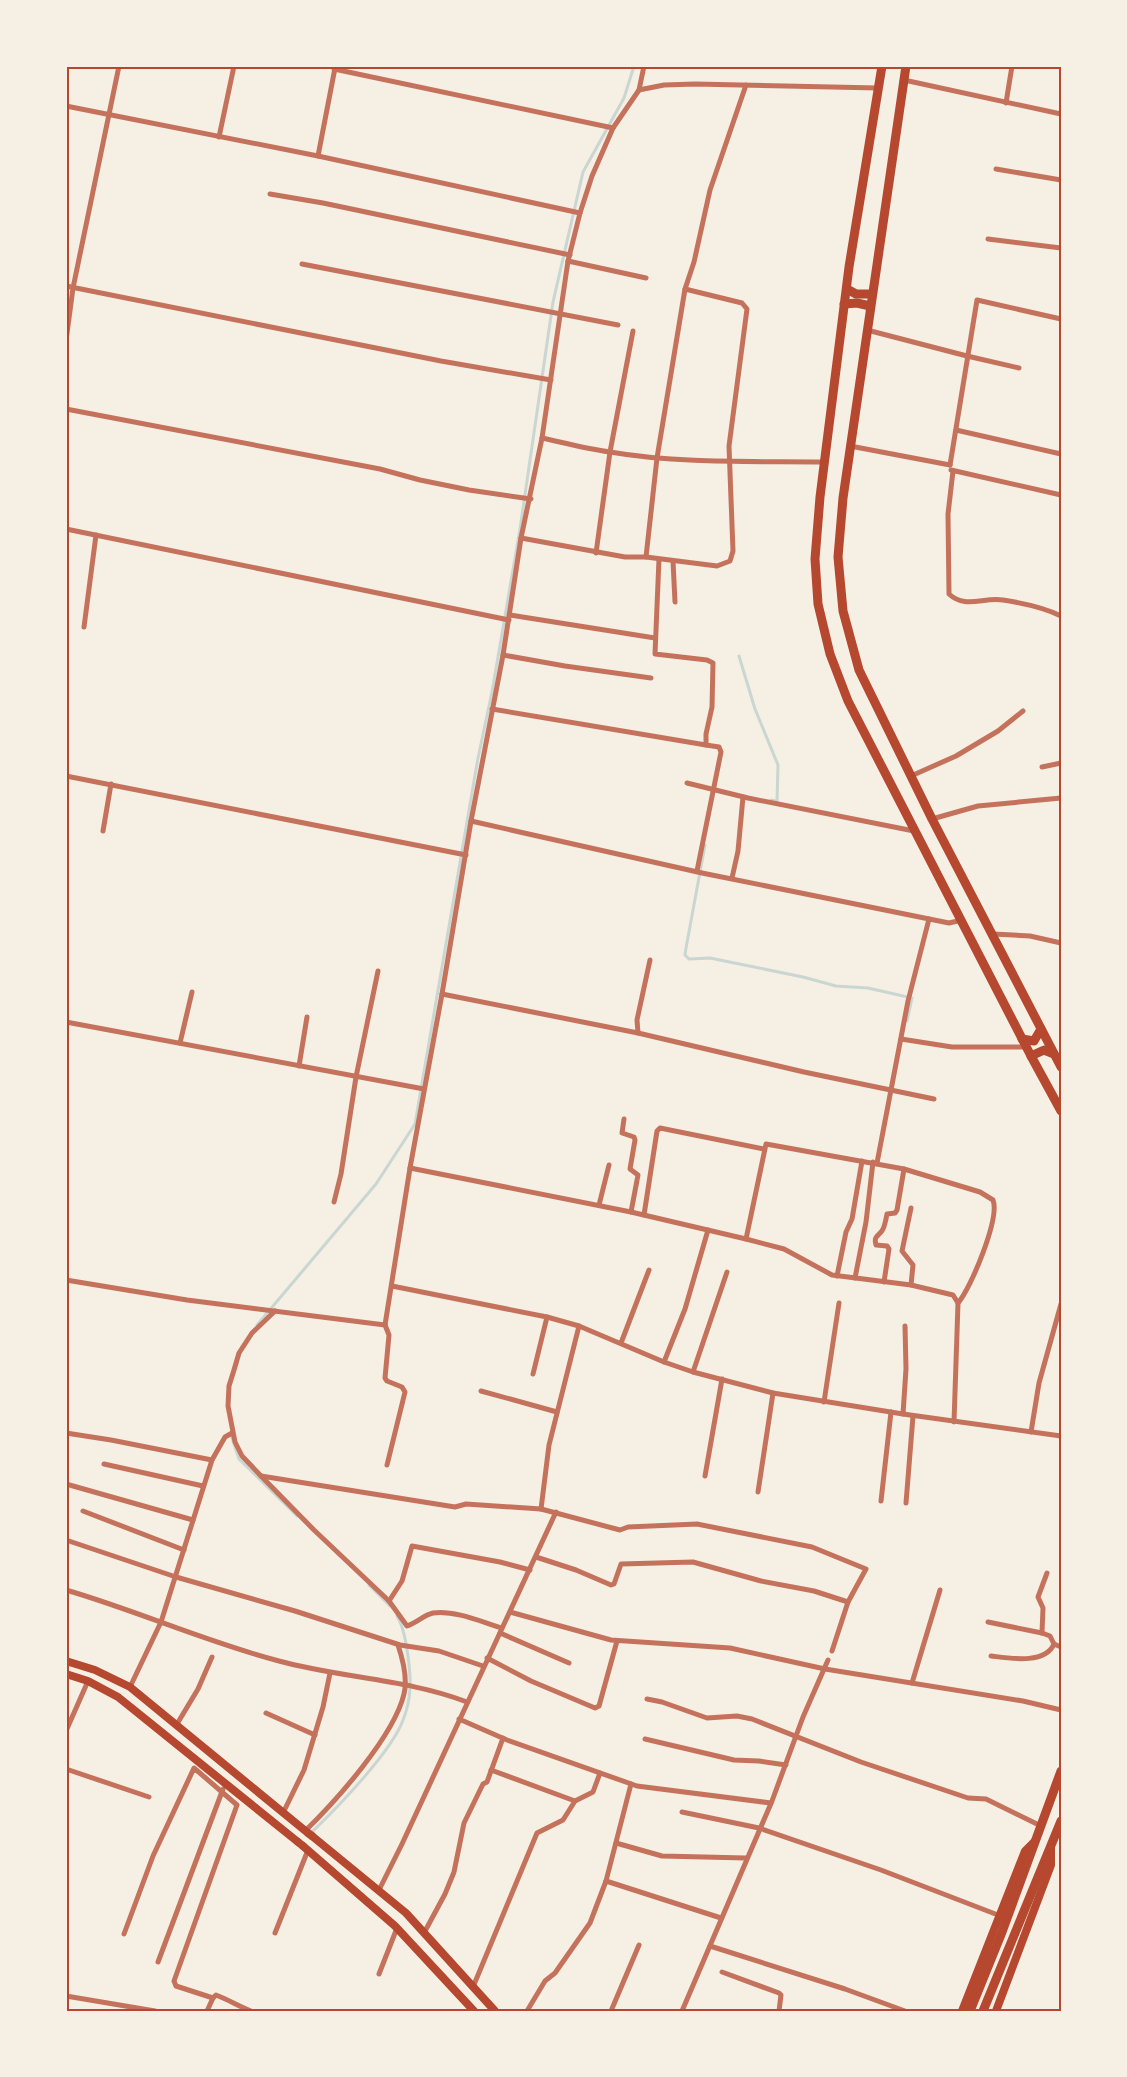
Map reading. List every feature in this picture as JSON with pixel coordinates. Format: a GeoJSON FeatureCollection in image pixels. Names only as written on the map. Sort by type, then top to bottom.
{"type":"FeatureCollection","features":[{"type":"Feature","properties":{"kind":"highway"},"geometry":{"type":"LineString","coordinates":[[882,66],[844,304],[825,462],[815,559],[818,604],[827,642],[848,701],[1061,1111]]}},
{"type":"Feature","properties":{"kind":"highway"},"geometry":{"type":"LineString","coordinates":[[906,66],[850,446],[838,557],[843,610],[860,670],[932,819],[1061,1067]]}},
{"type":"Feature","properties":{"kind":"highway"},"geometry":{"type":"LineString","coordinates":[[847,289],[856,294],[872,294]]}},
{"type":"Feature","properties":{"kind":"highway"},"geometry":{"type":"LineString","coordinates":[[844,304],[857,303],[870,306]]}},
{"type":"Feature","properties":{"kind":"highway"},"geometry":{"type":"LineString","coordinates":[[1026,1047],[1034,1041],[1041,1029]]}},
{"type":"Feature","properties":{"kind":"highway"},"geometry":{"type":"LineString","coordinates":[[1026,1047],[1054,1054]]}},
{"type":"Feature","properties":{"kind":"highway"},"geometry":{"type":"LineString","coordinates":[[970,2011],[1002,1932],[1061,1771]]}},
{"type":"Feature","properties":{"kind":"highway"},"geometry":{"type":"LineString","coordinates":[[983,2011],[1012,1935],[1061,1821]]}},
{"type":"Feature","properties":{"kind":"main road"},"geometry":{"type":"LineString","coordinates":[[66,1662],[95,1670],[130,1687],[177,1724],[406,1913],[495,2011]]}},
{"type":"Feature","properties":{"kind":"main road"},"geometry":{"type":"LineString","coordinates":[[66,1674],[88,1681],[123,1700],[224,1788],[303,1846],[397,1928],[474,2011]]}},
{"type":"Feature","properties":{"kind":"main road"},"geometry":{"type":"LineString","coordinates":[[962,2011],[1025,1851],[1035,1841]]}},
{"type":"Feature","properties":{"kind":"main road"},"geometry":{"type":"LineString","coordinates":[[996,2011],[1051,1865],[1051,1846]]}},
{"type":"Feature","properties":{"kind":"street"},"geometry":{"type":"LineString","coordinates":[[66,341],[74,288],[119,66]]}},
{"type":"Feature","properties":{"kind":"street"},"geometry":{"type":"LineString","coordinates":[[219,137],[234,66]]}},
{"type":"Feature","properties":{"kind":"street"},"geometry":{"type":"LineString","coordinates":[[387,1465],[405,1392],[402,1387],[387,1381],[385,1377],[389,1335],[385,1325],[421,1089],[442,994],[462,854],[471,821],[503,655],[527,498],[542,438],[554,311],[577,213],[609,127],[639,90],[644,66]]}},
{"type":"Feature","properties":{"kind":"street"},"geometry":{"type":"LineString","coordinates":[[1006,103],[1012,66]]}},
{"type":"Feature","properties":{"kind":"street"},"geometry":{"type":"LineString","coordinates":[[318,156],[335,68],[609,127]]}},
{"type":"Feature","properties":{"kind":"street"},"geometry":{"type":"LineString","coordinates":[[904,80],[1061,114]]}},
{"type":"Feature","properties":{"kind":"street"},"geometry":{"type":"LineString","coordinates":[[639,90],[663,85],[878,88]]}},
{"type":"Feature","properties":{"kind":"street"},"geometry":{"type":"LineString","coordinates":[[646,557],[657,458],[685,290],[710,190],[746,85]]}},
{"type":"Feature","properties":{"kind":"street"},"geometry":{"type":"LineString","coordinates":[[66,106],[318,156],[577,213]]}},
{"type":"Feature","properties":{"kind":"street"},"geometry":{"type":"LineString","coordinates":[[996,169],[1061,180]]}},
{"type":"Feature","properties":{"kind":"street"},"geometry":{"type":"LineString","coordinates":[[270,194],[332,205],[566,256],[646,278]]}},
{"type":"Feature","properties":{"kind":"street"},"geometry":{"type":"LineString","coordinates":[[988,239],[1061,248]]}},
{"type":"Feature","properties":{"kind":"street"},"geometry":{"type":"LineString","coordinates":[[302,264],[618,325]]}},
{"type":"Feature","properties":{"kind":"street"},"geometry":{"type":"LineString","coordinates":[[66,286],[419,357],[548,380]]}},
{"type":"Feature","properties":{"kind":"street"},"geometry":{"type":"LineString","coordinates":[[521,538],[625,557],[646,557],[717,566],[730,561],[733,551],[729,461],[747,309],[742,303],[685,290]]}},
{"type":"Feature","properties":{"kind":"street"},"geometry":{"type":"LineString","coordinates":[[1061,320],[977,300],[956,430],[948,514],[949,594],[956,601],[1000,600],[1034,606],[1061,616]]}},
{"type":"Feature","properties":{"kind":"street"},"geometry":{"type":"LineString","coordinates":[[867,330],[1019,368]]}},
{"type":"Feature","properties":{"kind":"street"},"geometry":{"type":"LineString","coordinates":[[596,552],[610,452],[633,331]]}},
{"type":"Feature","properties":{"kind":"street"},"geometry":{"type":"LineString","coordinates":[[66,409],[380,470],[469,490],[527,498]]}},
{"type":"Feature","properties":{"kind":"street"},"geometry":{"type":"LineString","coordinates":[[956,430],[1061,454]]}},
{"type":"Feature","properties":{"kind":"street"},"geometry":{"type":"LineString","coordinates":[[542,438],[610,452],[657,458],[825,462]]}},
{"type":"Feature","properties":{"kind":"street"},"geometry":{"type":"LineString","coordinates":[[850,446],[1061,495]]}},
{"type":"Feature","properties":{"kind":"street"},"geometry":{"type":"LineString","coordinates":[[66,529],[507,618],[655,638]]}},
{"type":"Feature","properties":{"kind":"street"},"geometry":{"type":"LineString","coordinates":[[84,627],[96,535]]}},
{"type":"Feature","properties":{"kind":"street"},"geometry":{"type":"LineString","coordinates":[[659,559],[655,654],[707,660],[712,663],[712,707],[706,745]]}},
{"type":"Feature","properties":{"kind":"street"},"geometry":{"type":"LineString","coordinates":[[673,561],[675,602]]}},
{"type":"Feature","properties":{"kind":"street"},"geometry":{"type":"LineString","coordinates":[[503,655],[651,678]]}},
{"type":"Feature","properties":{"kind":"street"},"geometry":{"type":"LineString","coordinates":[[492,709],[721,748],[699,872]]}},
{"type":"Feature","properties":{"kind":"street"},"geometry":{"type":"LineString","coordinates":[[911,776],[956,756],[998,730],[1023,711]]}},
{"type":"Feature","properties":{"kind":"street"},"geometry":{"type":"LineString","coordinates":[[1042,767],[1061,763]]}},
{"type":"Feature","properties":{"kind":"street"},"geometry":{"type":"LineString","coordinates":[[66,776],[462,854]]}},
{"type":"Feature","properties":{"kind":"street"},"geometry":{"type":"LineString","coordinates":[[687,783],[743,797],[915,831]]}},
{"type":"Feature","properties":{"kind":"street"},"geometry":{"type":"LineString","coordinates":[[103,831],[111,784]]}},
{"type":"Feature","properties":{"kind":"street"},"geometry":{"type":"LineString","coordinates":[[732,878],[738,850],[743,797]]}},
{"type":"Feature","properties":{"kind":"street"},"geometry":{"type":"LineString","coordinates":[[932,819],[978,806],[1061,798]]}},
{"type":"Feature","properties":{"kind":"street"},"geometry":{"type":"LineString","coordinates":[[471,821],[699,872],[929,919],[949,923],[962,920]]}},
{"type":"Feature","properties":{"kind":"street"},"geometry":{"type":"LineString","coordinates":[[855,1278],[875,1163],[908,1001],[929,919]]}},
{"type":"Feature","properties":{"kind":"street"},"geometry":{"type":"LineString","coordinates":[[993,934],[1030,936],[1061,943]]}},
{"type":"Feature","properties":{"kind":"street"},"geometry":{"type":"LineString","coordinates":[[638,1033],[637,1020],[650,960]]}},
{"type":"Feature","properties":{"kind":"street"},"geometry":{"type":"LineString","coordinates":[[334,1202],[378,971]]}},
{"type":"Feature","properties":{"kind":"street"},"geometry":{"type":"LineString","coordinates":[[180,1043],[192,992]]}},
{"type":"Feature","properties":{"kind":"street"},"geometry":{"type":"LineString","coordinates":[[442,994],[638,1033],[934,1099]]}},
{"type":"Feature","properties":{"kind":"street"},"geometry":{"type":"LineString","coordinates":[[299,1066],[307,1017]]}},
{"type":"Feature","properties":{"kind":"street"},"geometry":{"type":"LineString","coordinates":[[66,1022],[421,1089]]}},
{"type":"Feature","properties":{"kind":"street"},"geometry":{"type":"LineString","coordinates":[[902,1039],[952,1047],[1026,1047]]}},
{"type":"Feature","properties":{"kind":"street"},"geometry":{"type":"LineString","coordinates":[[624,1119],[622,1133],[634,1137],[635,1140],[630,1169],[638,1175],[631,1212]]}},
{"type":"Feature","properties":{"kind":"street"},"geometry":{"type":"LineString","coordinates":[[644,1215],[657,1131],[660,1128],[764,1149]]}},
{"type":"Feature","properties":{"kind":"street"},"geometry":{"type":"LineString","coordinates":[[746,1239],[764,1149],[768,1144],[904,1169],[988,1196],[993,1200],[996,1207],[990,1231],[958,1303],[954,1422]]}},
{"type":"Feature","properties":{"kind":"street"},"geometry":{"type":"LineString","coordinates":[[837,1276],[846,1232],[852,1219],[862,1161]]}},
{"type":"Feature","properties":{"kind":"street"},"geometry":{"type":"LineString","coordinates":[[599,1205],[609,1165]]}},
{"type":"Feature","properties":{"kind":"street"},"geometry":{"type":"LineString","coordinates":[[410,1168],[599,1205],[746,1239],[784,1249],[819,1270],[837,1276],[947,1292],[953,1295],[958,1303]]}},
{"type":"Feature","properties":{"kind":"street"},"geometry":{"type":"LineString","coordinates":[[884,1282],[889,1249],[887,1246],[876,1245],[875,1241],[877,1235],[884,1229],[887,1215],[897,1210],[904,1169]]}},
{"type":"Feature","properties":{"kind":"street"},"geometry":{"type":"LineString","coordinates":[[911,1208],[902,1251],[914,1264],[911,1285]]}},
{"type":"Feature","properties":{"kind":"street"},"geometry":{"type":"LineString","coordinates":[[664,1362],[684,1309],[708,1230]]}},
{"type":"Feature","properties":{"kind":"street"},"geometry":{"type":"LineString","coordinates":[[621,1343],[650,1270]]}},
{"type":"Feature","properties":{"kind":"street"},"geometry":{"type":"LineString","coordinates":[[693,1372],[727,1272]]}},
{"type":"Feature","properties":{"kind":"street"},"geometry":{"type":"LineString","coordinates":[[66,1280],[187,1300],[385,1325]]}},
{"type":"Feature","properties":{"kind":"street"},"geometry":{"type":"LineString","coordinates":[[392,1286],[547,1317],[579,1326],[693,1372],[773,1393],[954,1422],[1061,1436]]}},
{"type":"Feature","properties":{"kind":"street"},"geometry":{"type":"LineString","coordinates":[[824,1402],[839,1303]]}},
{"type":"Feature","properties":{"kind":"street"},"geometry":{"type":"LineString","coordinates":[[1031,1432],[1039,1383],[1061,1304]]}},
{"type":"Feature","properties":{"kind":"street"},"geometry":{"type":"LineString","coordinates":[[274,1311],[252,1333],[239,1353],[230,1386],[228,1406],[230,1434],[242,1456],[314,1530],[389,1601],[408,1626],[431,1614],[462,1616],[501,1630],[569,1663]]}},
{"type":"Feature","properties":{"kind":"street"},"geometry":{"type":"LineString","coordinates":[[533,1374],[547,1317]]}},
{"type":"Feature","properties":{"kind":"street"},"geometry":{"type":"LineString","coordinates":[[541,1509],[545,1467],[579,1326]]}},
{"type":"Feature","properties":{"kind":"street"},"geometry":{"type":"LineString","coordinates":[[903,1414],[906,1369],[905,1326]]}},
{"type":"Feature","properties":{"kind":"street"},"geometry":{"type":"LineString","coordinates":[[705,1476],[722,1379]]}},
{"type":"Feature","properties":{"kind":"street"},"geometry":{"type":"LineString","coordinates":[[481,1391],[557,1412]]}},
{"type":"Feature","properties":{"kind":"street"},"geometry":{"type":"LineString","coordinates":[[758,1492],[773,1393]]}},
{"type":"Feature","properties":{"kind":"street"},"geometry":{"type":"LineString","coordinates":[[881,1501],[891,1412]]}},
{"type":"Feature","properties":{"kind":"street"},"geometry":{"type":"LineString","coordinates":[[906,1503],[914,1416]]}},
{"type":"Feature","properties":{"kind":"street"},"geometry":{"type":"LineString","coordinates":[[66,1433],[212,1460]]}},
{"type":"Feature","properties":{"kind":"street"},"geometry":{"type":"LineString","coordinates":[[130,1687],[161,1622],[212,1460],[230,1434]]}},
{"type":"Feature","properties":{"kind":"street"},"geometry":{"type":"LineString","coordinates":[[104,1464],[203,1486]]}},
{"type":"Feature","properties":{"kind":"street"},"geometry":{"type":"LineString","coordinates":[[261,1476],[455,1507],[466,1504],[541,1509],[620,1530],[628,1527],[697,1524],[819,1549],[866,1569],[848,1602],[832,1651]]}},
{"type":"Feature","properties":{"kind":"street"},"geometry":{"type":"LineString","coordinates":[[66,1484],[193,1520]]}},
{"type":"Feature","properties":{"kind":"street"},"geometry":{"type":"LineString","coordinates":[[82,1511],[184,1550]]}},
{"type":"Feature","properties":{"kind":"street"},"geometry":{"type":"LineString","coordinates":[[379,1890],[556,1512]]}},
{"type":"Feature","properties":{"kind":"street"},"geometry":{"type":"LineString","coordinates":[[66,1540],[176,1577],[295,1611],[399,1645],[439,1651],[483,1666]]}},
{"type":"Feature","properties":{"kind":"street"},"geometry":{"type":"LineString","coordinates":[[389,1601],[402,1581],[412,1546],[500,1562],[530,1570]]}},
{"type":"Feature","properties":{"kind":"street"},"geometry":{"type":"LineString","coordinates":[[536,1557],[576,1570],[611,1585],[614,1584],[621,1564],[693,1562],[761,1581],[814,1591],[848,1602]]}},
{"type":"Feature","properties":{"kind":"street"},"geometry":{"type":"LineString","coordinates":[[1042,1632],[1043,1608],[1038,1597],[1047,1574]]}},
{"type":"Feature","properties":{"kind":"street"},"geometry":{"type":"LineString","coordinates":[[66,1590],[255,1655],[330,1674],[415,1686],[467,1702]]}},
{"type":"Feature","properties":{"kind":"street"},"geometry":{"type":"LineString","coordinates":[[912,1683],[940,1590]]}},
{"type":"Feature","properties":{"kind":"street"},"geometry":{"type":"LineString","coordinates":[[510,1612],[617,1641],[730,1648],[825,1669],[1023,1701],[1061,1710]]}},
{"type":"Feature","properties":{"kind":"street"},"geometry":{"type":"LineString","coordinates":[[988,1622],[1042,1632],[1050,1636],[1054,1644],[1061,1647]]}},
{"type":"Feature","properties":{"kind":"street"},"geometry":{"type":"LineString","coordinates":[[487,1658],[531,1681],[595,1708],[599,1706],[617,1641]]}},
{"type":"Feature","properties":{"kind":"street"},"geometry":{"type":"LineString","coordinates":[[991,1656],[1035,1658],[1049,1651],[1054,1644]]}},
{"type":"Feature","properties":{"kind":"street"},"geometry":{"type":"LineString","coordinates":[[308,1834],[377,1746],[397,1714],[406,1686],[399,1645]]}},
{"type":"Feature","properties":{"kind":"street"},"geometry":{"type":"LineString","coordinates":[[177,1724],[198,1689],[212,1657]]}},
{"type":"Feature","properties":{"kind":"street"},"geometry":{"type":"LineString","coordinates":[[682,2011],[771,1803],[803,1717],[828,1660]]}},
{"type":"Feature","properties":{"kind":"street"},"geometry":{"type":"LineString","coordinates":[[283,1813],[304,1770],[330,1674]]}},
{"type":"Feature","properties":{"kind":"street"},"geometry":{"type":"LineString","coordinates":[[66,1731],[88,1681]]}},
{"type":"Feature","properties":{"kind":"street"},"geometry":{"type":"LineString","coordinates":[[647,1699],[707,1718],[737,1716],[752,1719],[861,1762],[968,1798],[986,1799],[1041,1826]]}},
{"type":"Feature","properties":{"kind":"street"},"geometry":{"type":"LineString","coordinates":[[266,1713],[315,1735]]}},
{"type":"Feature","properties":{"kind":"street"},"geometry":{"type":"LineString","coordinates":[[459,1719],[503,1738],[632,1784],[658,1790],[771,1803]]}},
{"type":"Feature","properties":{"kind":"street"},"geometry":{"type":"LineString","coordinates":[[424,1933],[446,1894],[454,1872],[464,1823],[483,1784],[487,1782],[503,1738]]}},
{"type":"Feature","properties":{"kind":"street"},"geometry":{"type":"LineString","coordinates":[[645,1739],[734,1760],[759,1761],[786,1766]]}},
{"type":"Feature","properties":{"kind":"street"},"geometry":{"type":"LineString","coordinates":[[124,1934],[153,1856],[193,1768],[224,1788],[237,1805],[174,1981],[176,1986],[213,1998]]}},
{"type":"Feature","properties":{"kind":"street"},"geometry":{"type":"LineString","coordinates":[[66,1769],[149,1797]]}},
{"type":"Feature","properties":{"kind":"street"},"geometry":{"type":"LineString","coordinates":[[491,1770],[575,1802]]}},
{"type":"Feature","properties":{"kind":"street"},"geometry":{"type":"LineString","coordinates":[[473,1987],[537,1833],[563,1821],[575,1802],[593,1792],[600,1773]]}},
{"type":"Feature","properties":{"kind":"street"},"geometry":{"type":"LineString","coordinates":[[527,2011],[545,1982],[555,1973],[590,1923],[606,1881],[632,1784]]}},
{"type":"Feature","properties":{"kind":"street"},"geometry":{"type":"LineString","coordinates":[[158,1962],[224,1788]]}},
{"type":"Feature","properties":{"kind":"street"},"geometry":{"type":"LineString","coordinates":[[682,1812],[759,1828],[881,1870],[998,1915]]}},
{"type":"Feature","properties":{"kind":"street"},"geometry":{"type":"LineString","coordinates":[[616,1843],[662,1856],[746,1858]]}},
{"type":"Feature","properties":{"kind":"street"},"geometry":{"type":"LineString","coordinates":[[275,1933],[303,1846]]}},
{"type":"Feature","properties":{"kind":"street"},"geometry":{"type":"LineString","coordinates":[[606,1881],[721,1918]]}},
{"type":"Feature","properties":{"kind":"street"},"geometry":{"type":"LineString","coordinates":[[379,1974],[397,1928]]}},
{"type":"Feature","properties":{"kind":"street"},"geometry":{"type":"LineString","coordinates":[[611,2011],[639,1946]]}},
{"type":"Feature","properties":{"kind":"street"},"geometry":{"type":"LineString","coordinates":[[710,1946],[834,1985],[905,2011]]}},
{"type":"Feature","properties":{"kind":"street"},"geometry":{"type":"LineString","coordinates":[[723,1972],[779,1993],[781,1995],[779,2011]]}},
{"type":"Feature","properties":{"kind":"street"},"geometry":{"type":"LineString","coordinates":[[207,2011],[216,1995],[251,2011]]}},
{"type":"Feature","properties":{"kind":"street"},"geometry":{"type":"LineString","coordinates":[[66,1996],[155,2011]]}},
{"type":"Feature","properties":{"kind":"waterway"},"geometry":{"type":"LineString","coordinates":[[257,1325],[376,1184],[415,1124],[520,529],[553,302],[583,172],[624,98],[634,66]]}},
{"type":"Feature","properties":{"kind":"waterway"},"geometry":{"type":"LineString","coordinates":[[739,656],[755,709],[778,765],[777,801],[771,800]]}},
{"type":"Feature","properties":{"kind":"waterway"},"geometry":{"type":"LineString","coordinates":[[705,845],[685,955],[689,959],[710,958],[836,986],[868,988],[912,998],[907,1021]]}},
{"type":"Feature","properties":{"kind":"waterway"},"geometry":{"type":"LineString","coordinates":[[231,1435],[239,1459],[297,1516]]}},
{"type":"Feature","properties":{"kind":"waterway"},"geometry":{"type":"LineString","coordinates":[[369,1585],[390,1606]]}},
{"type":"Feature","properties":{"kind":"waterway"},"geometry":{"type":"LineString","coordinates":[[313,1831],[350,1794],[376,1762],[388,1747],[403,1720],[409,1696],[410,1673],[404,1636],[397,1616]]}}]}
